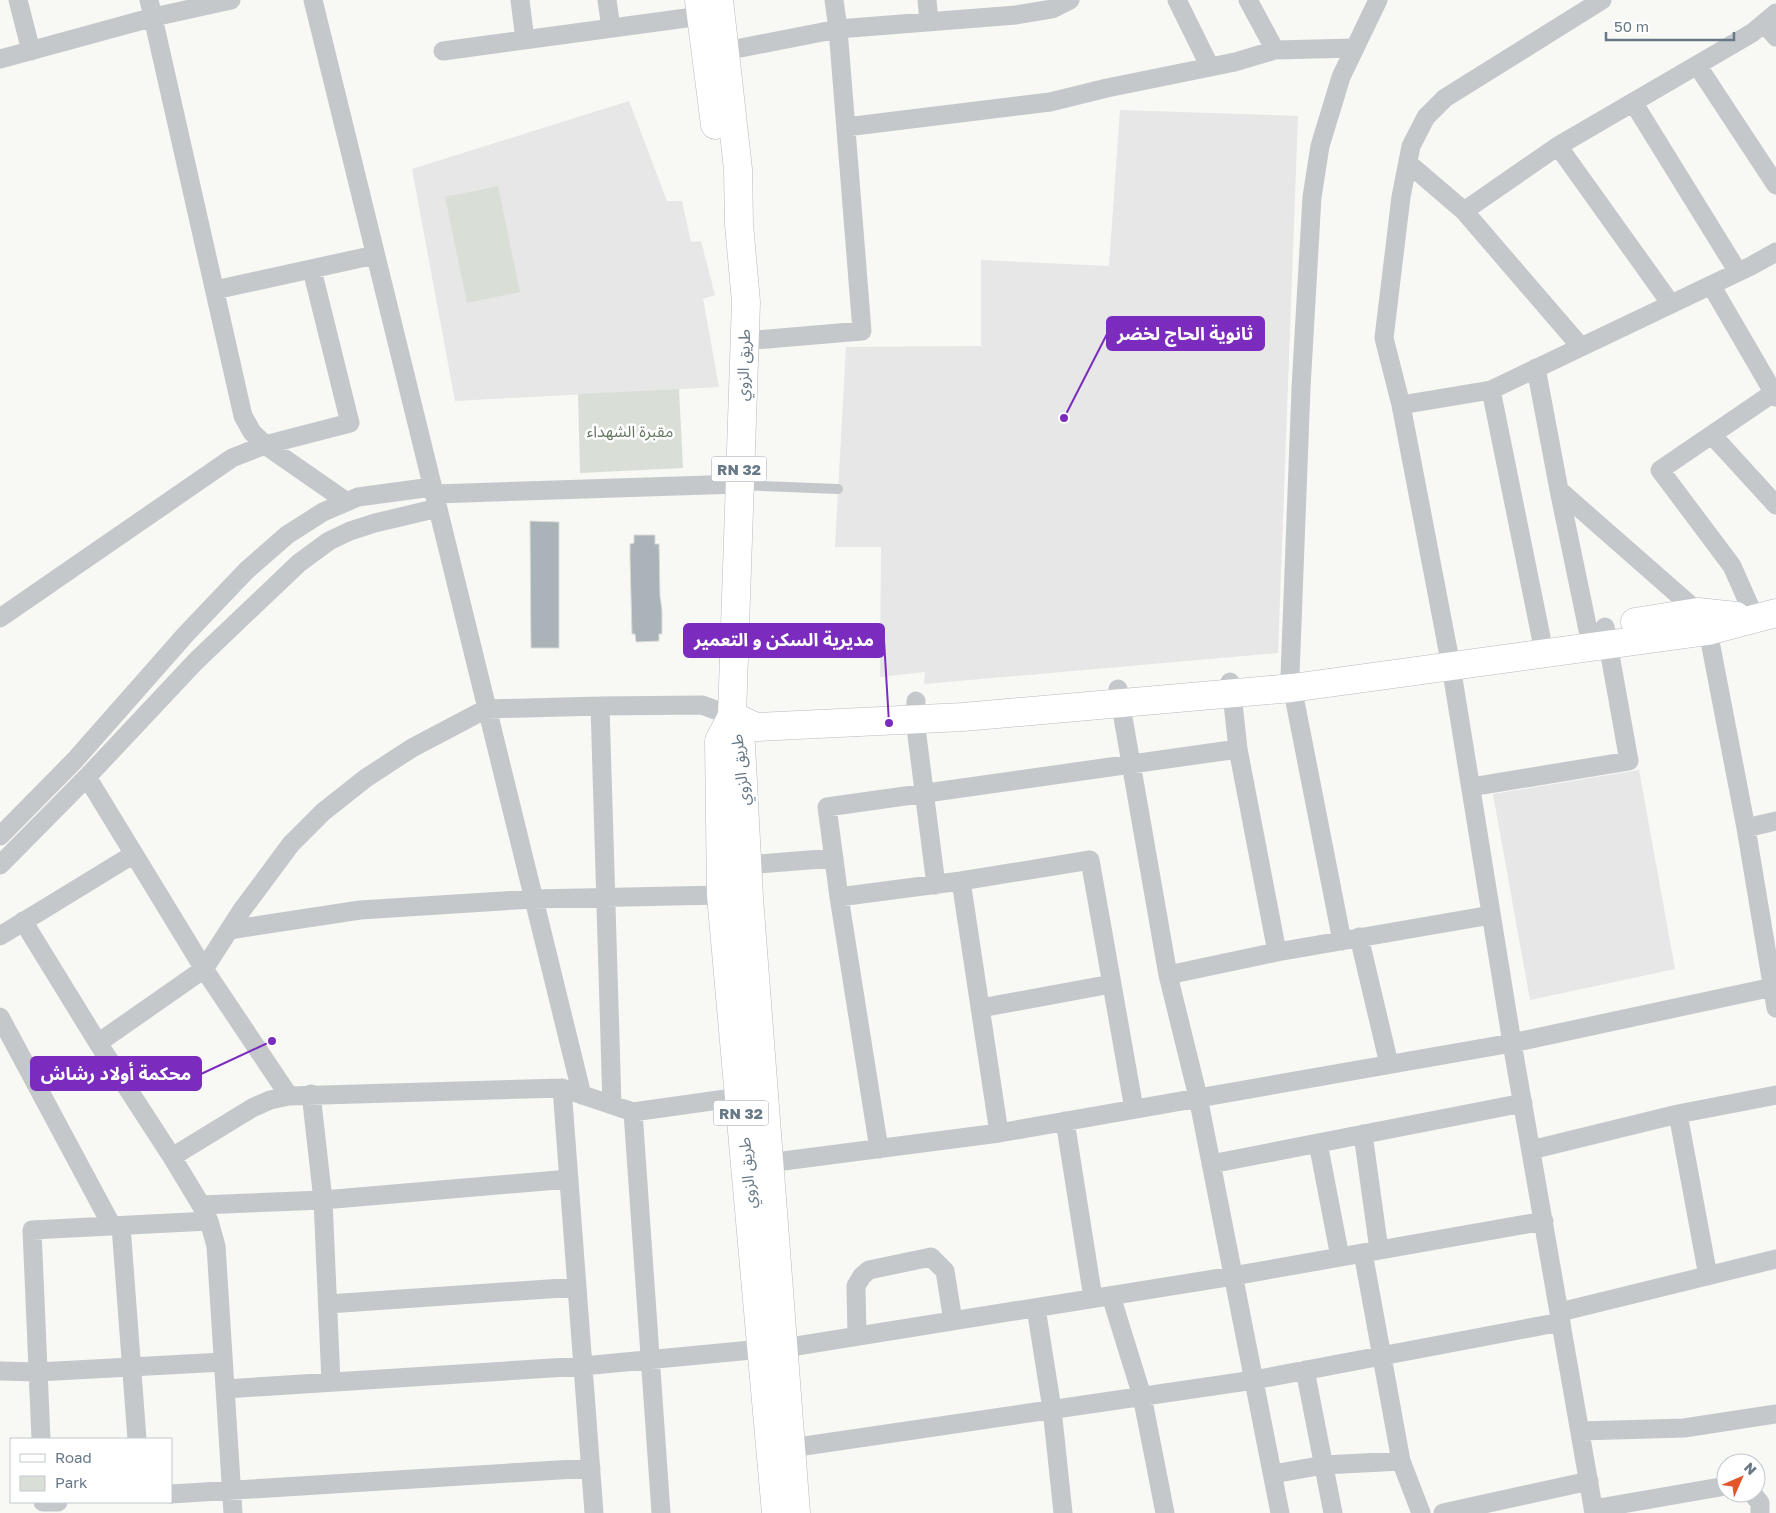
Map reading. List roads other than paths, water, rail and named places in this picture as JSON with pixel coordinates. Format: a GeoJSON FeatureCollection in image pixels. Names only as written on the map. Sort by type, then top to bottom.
{"type":"FeatureCollection","features":[{"type":"Feature","properties":{"kind":"main road","name":"طريق الزوي"},"geometry":{"type":"LineString","coordinates":[[706,5],[738,169],[739,224],[746,302],[732,716],[741,745],[747,865],[768,1163],[776,1513]]}},
{"type":"Feature","properties":{"kind":"main road"},"geometry":{"type":"LineString","coordinates":[[732,716],[752,712],[916,711],[1231,688],[1291,682],[1600,634],[1766,615]]}},
{"type":"Feature","properties":{"kind":"main road"},"geometry":{"type":"LineString","coordinates":[[1449,658],[1541,637],[1600,634]]}},
{"type":"Feature","properties":{"kind":"main road","name":"طريق الزوي"},"geometry":{"type":"LineString","coordinates":[[732,716],[719,742],[721,895],[740,1097],[773,1349],[791,1448],[796,1513]]}},
{"type":"Feature","properties":{"kind":"street"},"geometry":{"type":"LineString","coordinates":[[18,0],[31,51]]}},
{"type":"Feature","properties":{"kind":"street"},"geometry":{"type":"LineString","coordinates":[[0,59],[31,51],[151,9],[231,0]]}},
{"type":"Feature","properties":{"kind":"street"},"geometry":{"type":"LineString","coordinates":[[313,0],[582,1095]]}},
{"type":"Feature","properties":{"kind":"street"},"geometry":{"type":"LineString","coordinates":[[520,0],[525,40]]}},
{"type":"Feature","properties":{"kind":"street"},"geometry":{"type":"LineString","coordinates":[[607,0],[612,28]]}},
{"type":"Feature","properties":{"kind":"street"},"geometry":{"type":"LineString","coordinates":[[744,341],[862,331],[838,29],[834,0]]}},
{"type":"Feature","properties":{"kind":"street"},"geometry":{"type":"LineString","coordinates":[[927,0],[929,22]]}},
{"type":"Feature","properties":{"kind":"street"},"geometry":{"type":"LineString","coordinates":[[715,53],[838,29],[929,22],[1016,8],[1052,9],[1070,0]]}},
{"type":"Feature","properties":{"kind":"street"},"geometry":{"type":"LineString","coordinates":[[1177,0],[1210,67]]}},
{"type":"Feature","properties":{"kind":"street"},"geometry":{"type":"LineString","coordinates":[[1248,0],[1275,50]]}},
{"type":"Feature","properties":{"kind":"street"},"geometry":{"type":"LineString","coordinates":[[1378,0],[1342,77],[1320,146],[1312,198],[1301,388],[1291,682],[1351,939],[1389,1064]]}},
{"type":"Feature","properties":{"kind":"street"},"geometry":{"type":"LineString","coordinates":[[1602,0],[1445,98],[1426,117],[1411,146],[1401,197],[1384,338],[1401,405],[1449,658],[1512,1043],[1594,1511],[1716,1488]]}},
{"type":"Feature","properties":{"kind":"street"},"geometry":{"type":"LineString","coordinates":[[1768,0],[1776,8]]}},
{"type":"Feature","properties":{"kind":"street"},"geometry":{"type":"LineString","coordinates":[[443,50],[612,28],[706,5]]}},
{"type":"Feature","properties":{"kind":"street"},"geometry":{"type":"LineString","coordinates":[[151,9],[243,416],[252,432],[265,444],[346,502]]}},
{"type":"Feature","properties":{"kind":"street"},"geometry":{"type":"LineString","coordinates":[[1464,211],[1558,146],[1752,33],[1772,24]]}},
{"type":"Feature","properties":{"kind":"street"},"geometry":{"type":"LineString","coordinates":[[846,127],[1050,102],[1106,88],[1210,67],[1275,50],[1355,48]]}},
{"type":"Feature","properties":{"kind":"street"},"geometry":{"type":"LineString","coordinates":[[1697,65],[1776,185]]}},
{"type":"Feature","properties":{"kind":"street"},"geometry":{"type":"LineString","coordinates":[[1633,102],[1738,272]]}},
{"type":"Feature","properties":{"kind":"street"},"geometry":{"type":"LineString","coordinates":[[1558,146],[1671,304]]}},
{"type":"Feature","properties":{"kind":"street"},"geometry":{"type":"LineString","coordinates":[[1408,163],[1464,211],[1580,347]]}},
{"type":"Feature","properties":{"kind":"street"},"geometry":{"type":"LineString","coordinates":[[1401,405],[1492,390],[1712,285],[1776,252]]}},
{"type":"Feature","properties":{"kind":"street"},"geometry":{"type":"LineString","coordinates":[[215,290],[376,255]]}},
{"type":"Feature","properties":{"kind":"street"},"geometry":{"type":"LineString","coordinates":[[1,612],[232,458],[265,444],[350,423],[312,270]]}},
{"type":"Feature","properties":{"kind":"street"},"geometry":{"type":"LineString","coordinates":[[1712,285],[1775,395],[1660,470],[1766,615]]}},
{"type":"Feature","properties":{"kind":"street"},"geometry":{"type":"LineString","coordinates":[[1470,787],[1629,760],[1600,634],[1559,490],[1536,368]]}},
{"type":"Feature","properties":{"kind":"street"},"geometry":{"type":"LineString","coordinates":[[1492,390],[1541,637]]}},
{"type":"Feature","properties":{"kind":"street"},"geometry":{"type":"LineString","coordinates":[[1712,435],[1776,505]]}},
{"type":"Feature","properties":{"kind":"street"},"geometry":{"type":"LineString","coordinates":[[0,836],[75,760],[186,634],[246,571],[287,535],[323,512],[358,497],[435,496],[739,484]]}},
{"type":"Feature","properties":{"kind":"street"},"geometry":{"type":"LineString","coordinates":[[1559,490],[1703,621],[1746,828],[1768,913],[1776,1008]]}},
{"type":"Feature","properties":{"kind":"street"},"geometry":{"type":"LineString","coordinates":[[0,865],[87,777],[196,661],[299,563],[329,541],[435,496]]}},
{"type":"Feature","properties":{"kind":"street"},"geometry":{"type":"LineString","coordinates":[[1231,688],[1238,749],[1277,952]]}},
{"type":"Feature","properties":{"kind":"street"},"geometry":{"type":"LineString","coordinates":[[1119,696],[1168,975],[1198,1097],[1280,1513]]}},
{"type":"Feature","properties":{"kind":"street"},"geometry":{"type":"LineString","coordinates":[[600,706],[612,1105]]}},
{"type":"Feature","properties":{"kind":"street"},"geometry":{"type":"LineString","coordinates":[[98,1044],[204,969],[242,910],[292,844],[322,812],[366,778],[412,748],[486,709],[702,706],[732,716]]}},
{"type":"Feature","properties":{"kind":"street"},"geometry":{"type":"LineString","coordinates":[[916,711],[923,794],[936,885]]}},
{"type":"Feature","properties":{"kind":"street"},"geometry":{"type":"LineString","coordinates":[[879,1148],[839,897],[827,807],[1238,749]]}},
{"type":"Feature","properties":{"kind":"street"},"geometry":{"type":"LineString","coordinates":[[87,777],[204,969],[289,1096]]}},
{"type":"Feature","properties":{"kind":"street"},"geometry":{"type":"LineString","coordinates":[[1746,828],[1776,821]]}},
{"type":"Feature","properties":{"kind":"street"},"geometry":{"type":"LineString","coordinates":[[0,936],[134,854]]}},
{"type":"Feature","properties":{"kind":"street"},"geometry":{"type":"LineString","coordinates":[[747,865],[834,858]]}},
{"type":"Feature","properties":{"kind":"street"},"geometry":{"type":"LineString","coordinates":[[839,897],[936,885],[1090,860],[1134,1109]]}},
{"type":"Feature","properties":{"kind":"street"},"geometry":{"type":"LineString","coordinates":[[962,881],[1000,1133]]}},
{"type":"Feature","properties":{"kind":"street"},"geometry":{"type":"LineString","coordinates":[[229,930],[360,910],[533,899],[721,895]]}},
{"type":"Feature","properties":{"kind":"street"},"geometry":{"type":"LineString","coordinates":[[1168,975],[1277,952],[1491,914]]}},
{"type":"Feature","properties":{"kind":"street"},"geometry":{"type":"LineString","coordinates":[[23,921],[98,1044],[172,1157],[205,1213],[216,1246],[233,1513]]}},
{"type":"Feature","properties":{"kind":"street"},"geometry":{"type":"LineString","coordinates":[[768,1163],[1000,1133],[1512,1043],[1773,975]]}},
{"type":"Feature","properties":{"kind":"street"},"geometry":{"type":"LineString","coordinates":[[980,1008],[1111,984]]}},
{"type":"Feature","properties":{"kind":"street"},"geometry":{"type":"LineString","coordinates":[[0,1017],[116,1226],[138,1438]]}},
{"type":"Feature","properties":{"kind":"street"},"geometry":{"type":"LineString","coordinates":[[172,1157],[252,1108],[270,1100],[289,1096],[562,1088],[633,1112],[740,1097]]}},
{"type":"Feature","properties":{"kind":"street"},"geometry":{"type":"LineString","coordinates":[[562,1088],[594,1513]]}},
{"type":"Feature","properties":{"kind":"street"},"geometry":{"type":"LineString","coordinates":[[311,1094],[323,1200],[331,1382]]}},
{"type":"Feature","properties":{"kind":"street"},"geometry":{"type":"LineString","coordinates":[[1531,1150],[1678,1114],[1776,1095]]}},
{"type":"Feature","properties":{"kind":"street"},"geometry":{"type":"LineString","coordinates":[[1211,1164],[1523,1103]]}},
{"type":"Feature","properties":{"kind":"street"},"geometry":{"type":"LineString","coordinates":[[633,1112],[662,1513]]}},
{"type":"Feature","properties":{"kind":"street"},"geometry":{"type":"LineString","coordinates":[[1678,1114],[1708,1276]]}},
{"type":"Feature","properties":{"kind":"street"},"geometry":{"type":"LineString","coordinates":[[1065,1121],[1102,1297],[1142,1396],[1165,1513]]}},
{"type":"Feature","properties":{"kind":"street"},"geometry":{"type":"LineString","coordinates":[[1363,1134],[1371,1252],[1381,1356],[1401,1461],[1421,1513]]}},
{"type":"Feature","properties":{"kind":"street"},"geometry":{"type":"LineString","coordinates":[[1318,1143],[1340,1257]]}},
{"type":"Feature","properties":{"kind":"street"},"geometry":{"type":"LineString","coordinates":[[41,1438],[32,1230],[116,1226],[205,1213],[323,1200],[569,1178]]}},
{"type":"Feature","properties":{"kind":"street"},"geometry":{"type":"LineString","coordinates":[[225,1389],[583,1366],[773,1349],[1233,1276],[1544,1221]]}},
{"type":"Feature","properties":{"kind":"street"},"geometry":{"type":"LineString","coordinates":[[857,1336],[856,1286],[862,1276],[869,1270],[931,1256],[945,1271],[953,1321]]}},
{"type":"Feature","properties":{"kind":"street"},"geometry":{"type":"LineString","coordinates":[[791,1448],[1254,1380],[1381,1356],[1560,1317],[1776,1259]]}},
{"type":"Feature","properties":{"kind":"street"},"geometry":{"type":"LineString","coordinates":[[328,1304],[577,1287]]}},
{"type":"Feature","properties":{"kind":"street"},"geometry":{"type":"LineString","coordinates":[[1036,1308],[1052,1409],[1063,1513]]}},
{"type":"Feature","properties":{"kind":"street"},"geometry":{"type":"LineString","coordinates":[[0,1372],[38,1372],[223,1362]]}},
{"type":"Feature","properties":{"kind":"street"},"geometry":{"type":"LineString","coordinates":[[1305,1370],[1333,1513]]}},
{"type":"Feature","properties":{"kind":"street"},"geometry":{"type":"LineString","coordinates":[[1580,1431],[1684,1428],[1776,1414]]}},
{"type":"Feature","properties":{"kind":"street"},"geometry":{"type":"LineString","coordinates":[[1273,1474],[1324,1465],[1401,1461]]}},
{"type":"Feature","properties":{"kind":"street"},"geometry":{"type":"LineString","coordinates":[[172,1494],[591,1468]]}},
{"type":"Feature","properties":{"kind":"street"},"geometry":{"type":"LineString","coordinates":[[1443,1513],[1589,1481]]}},
{"type":"Feature","properties":{"kind":"lane"},"geometry":{"type":"LineString","coordinates":[[739,484],[838,489]]}},
{"type":"Feature","properties":{"kind":"place","name":"ثانوية الحاج لخضر"},"geometry":{"type":"Point","coordinates":[1064,418]}},
{"type":"Feature","properties":{"kind":"place","name":"مديرية السكن و التعمير"},"geometry":{"type":"Point","coordinates":[889,723]}},
{"type":"Feature","properties":{"kind":"place","name":"محكمة أولاد رشاش"},"geometry":{"type":"Point","coordinates":[272,1041]}},
{"type":"Feature","properties":{"kind":"park label","name":"مقبرة الشهداء"},"geometry":{"type":"Point","coordinates":[630,431]}}]}
